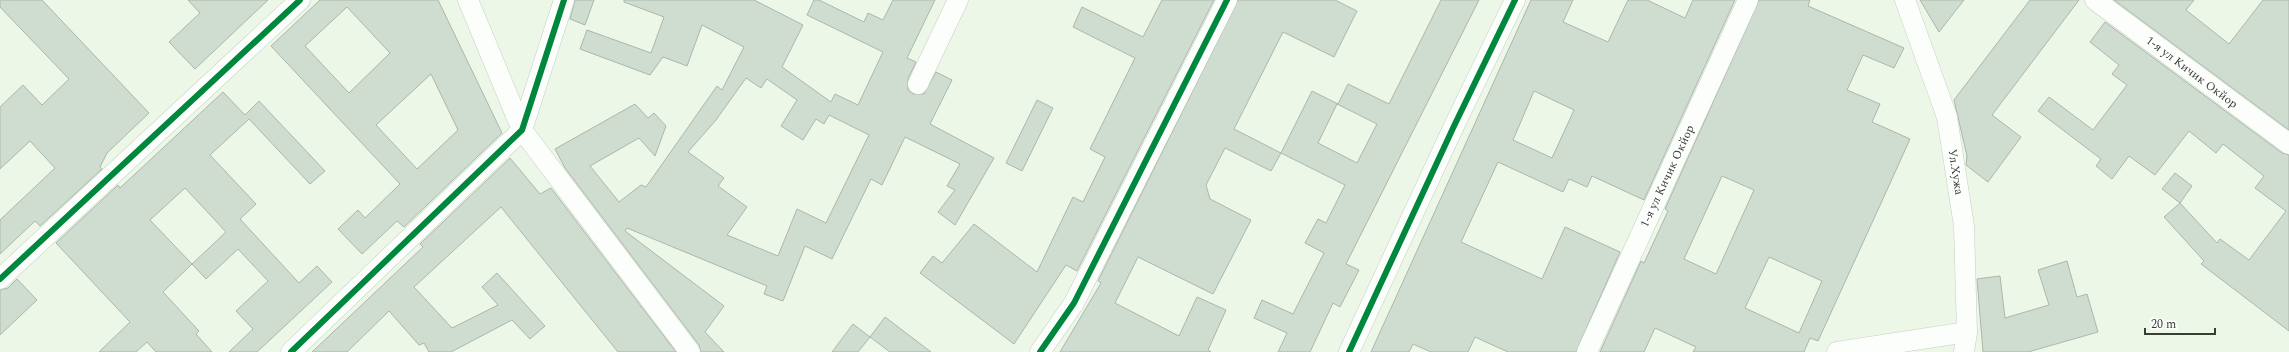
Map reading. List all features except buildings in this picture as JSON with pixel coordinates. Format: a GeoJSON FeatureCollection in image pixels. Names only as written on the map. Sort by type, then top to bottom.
{"type":"FeatureCollection","features":[{"type":"Feature","properties":{"kind":"street"},"geometry":{"type":"LineString","coordinates":[[0,279],[300,0]]}},
{"type":"Feature","properties":{"kind":"street"},"geometry":{"type":"LineString","coordinates":[[468,0],[522,130],[690,352]]}},
{"type":"Feature","properties":{"kind":"street"},"geometry":{"type":"LineString","coordinates":[[291,352],[522,130],[564,0]]}},
{"type":"Feature","properties":{"kind":"street"},"geometry":{"type":"LineString","coordinates":[[918,84],[958,0]]}},
{"type":"Feature","properties":{"kind":"street"},"geometry":{"type":"LineString","coordinates":[[1040,352],[1074,303],[1227,0]]}},
{"type":"Feature","properties":{"kind":"street"},"geometry":{"type":"LineString","coordinates":[[1349,352],[1454,126],[1515,0]]}},
{"type":"Feature","properties":{"kind":"street","name":"1-я ул Кичик Окйор"},"geometry":{"type":"LineString","coordinates":[[1587,352],[1748,0]]}},
{"type":"Feature","properties":{"kind":"street","name":"Ул.Хужа"},"geometry":{"type":"LineString","coordinates":[[1905,0],[1947,118],[1964,226],[1966,332],[1964,352]]}},
{"type":"Feature","properties":{"kind":"street","name":"1-я ул Кичик Окйор"},"geometry":{"type":"LineString","coordinates":[[2095,0],[2289,144]]}},
{"type":"Feature","properties":{"kind":"street"},"geometry":{"type":"LineString","coordinates":[[1837,352],[1966,332]]}},
{"type":"Feature","properties":{"kind":"cycle path"},"geometry":{"type":"LineString","coordinates":[[0,279],[300,0]]}},
{"type":"Feature","properties":{"kind":"cycle path"},"geometry":{"type":"LineString","coordinates":[[291,352],[522,130],[564,0]]}},
{"type":"Feature","properties":{"kind":"cycle path"},"geometry":{"type":"LineString","coordinates":[[1040,352],[1074,303],[1227,0]]}},
{"type":"Feature","properties":{"kind":"cycle path"},"geometry":{"type":"LineString","coordinates":[[1349,352],[1454,126],[1515,0]]}}]}
